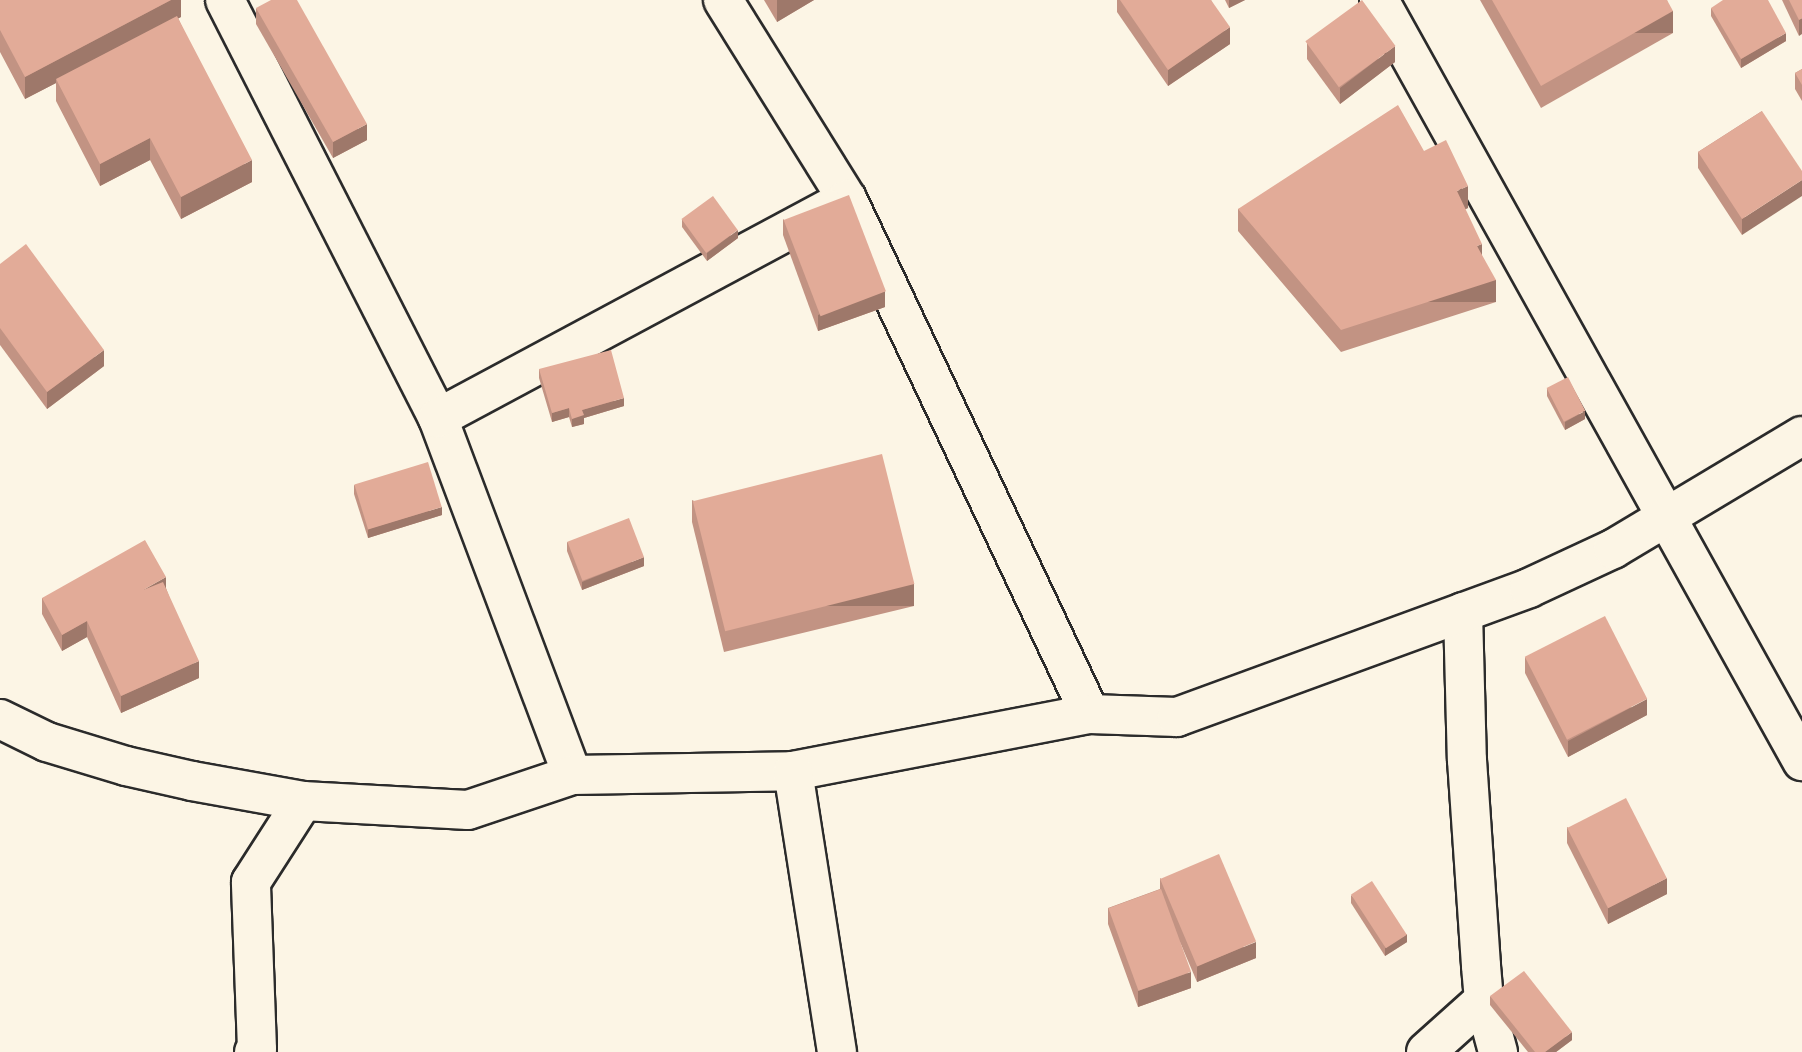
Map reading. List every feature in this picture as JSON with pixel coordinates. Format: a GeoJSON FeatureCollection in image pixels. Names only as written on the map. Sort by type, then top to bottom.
{"type":"FeatureCollection","features":[{"type":"Feature","properties":{"kind":"street"},"geometry":{"type":"LineString","coordinates":[[225,0],[438,418],[572,775]]}},
{"type":"Feature","properties":{"kind":"street"},"geometry":{"type":"LineString","coordinates":[[723,0],[847,199],[1090,714]]}},
{"type":"Feature","properties":{"kind":"street"},"geometry":{"type":"LineString","coordinates":[[1379,0],[1802,761]]}},
{"type":"Feature","properties":{"kind":"street"},"geometry":{"type":"LineString","coordinates":[[438,418],[847,199]]}},
{"type":"Feature","properties":{"kind":"street"},"geometry":{"type":"LineString","coordinates":[[0,719],[47,742],[126,766],[303,801],[468,810],[572,775],[793,771],[1090,714],[1177,717],[1529,588],[1613,549],[1802,436]]}},
{"type":"Feature","properties":{"kind":"street"},"geometry":{"type":"LineString","coordinates":[[1463,612],[1467,760],[1484,1000],[1498,1052]]}},
{"type":"Feature","properties":{"kind":"street"},"geometry":{"type":"LineString","coordinates":[[793,771],[837,1052]]}},
{"type":"Feature","properties":{"kind":"street"},"geometry":{"type":"LineString","coordinates":[[254,1052],[257,1049],[251,882],[303,801]]}},
{"type":"Feature","properties":{"kind":"street"},"geometry":{"type":"LineString","coordinates":[[1426,1052],[1484,1000]]}},
{"type":"Feature","properties":{"kind":"building"},"geometry":{"type":"Polygon","coordinates":[[[0,0],[171,0],[25,77],[0,30],[0,0]]]}},
{"type":"Feature","properties":{"kind":"building"},"geometry":{"type":"Polygon","coordinates":[[[271,0],[297,0],[367,124],[333,142],[256,8],[271,0]]]}},
{"type":"Feature","properties":{"kind":"building"},"geometry":{"type":"Polygon","coordinates":[[[1120,0],[1211,0],[1230,27],[1168,70],[1120,0]]]}},
{"type":"Feature","properties":{"kind":"building"},"geometry":{"type":"Polygon","coordinates":[[[1362,0],[1396,46],[1339,87],[1305,41],[1362,0]]]}},
{"type":"Feature","properties":{"kind":"building"},"geometry":{"type":"Polygon","coordinates":[[[1492,0],[1667,0],[1673,11],[1541,86],[1492,0]]]}},
{"type":"Feature","properties":{"kind":"building"},"geometry":{"type":"Polygon","coordinates":[[[1723,0],[1768,0],[1786,33],[1741,59],[1711,8],[1723,0]]]}},
{"type":"Feature","properties":{"kind":"building"},"geometry":{"type":"Polygon","coordinates":[[[1789,0],[1802,0],[1802,18],[1799,20],[1789,0]]]}},
{"type":"Feature","properties":{"kind":"building"},"geometry":{"type":"Polygon","coordinates":[[[177,16],[252,160],[181,197],[150,138],[100,164],[56,79],[177,16]]]}},
{"type":"Feature","properties":{"kind":"building"},"geometry":{"type":"Polygon","coordinates":[[[1802,69],[1802,85],[1795,73],[1802,69]]]}},
{"type":"Feature","properties":{"kind":"building"},"geometry":{"type":"Polygon","coordinates":[[[1398,105],[1424,151],[1446,140],[1468,186],[1457,191],[1482,244],[1477,246],[1496,280],[1341,330],[1238,209],[1398,105]]]}},
{"type":"Feature","properties":{"kind":"building"},"geometry":{"type":"Polygon","coordinates":[[[1762,111],[1802,171],[1802,180],[1742,219],[1698,152],[1762,111]]]}},
{"type":"Feature","properties":{"kind":"building"},"geometry":{"type":"Polygon","coordinates":[[[849,195],[886,291],[821,316],[784,220],[849,195]]]}},
{"type":"Feature","properties":{"kind":"building"},"geometry":{"type":"Polygon","coordinates":[[[713,196],[738,230],[706,253],[681,219],[713,196]]]}},
{"type":"Feature","properties":{"kind":"building"},"geometry":{"type":"Polygon","coordinates":[[[26,244],[104,350],[47,392],[0,328],[0,264],[26,244]]]}},
{"type":"Feature","properties":{"kind":"building"},"geometry":{"type":"Polygon","coordinates":[[[611,350],[624,398],[582,410],[584,415],[572,419],[569,408],[552,413],[539,369],[611,350]]]}},
{"type":"Feature","properties":{"kind":"building"},"geometry":{"type":"Polygon","coordinates":[[[1568,377],[1585,411],[1564,422],[1547,388],[1568,377]]]}},
{"type":"Feature","properties":{"kind":"building"},"geometry":{"type":"Polygon","coordinates":[[[882,454],[914,584],[725,631],[693,501],[882,454]]]}},
{"type":"Feature","properties":{"kind":"building"},"geometry":{"type":"Polygon","coordinates":[[[428,462],[442,507],[368,529],[354,485],[428,462]]]}},
{"type":"Feature","properties":{"kind":"building"},"geometry":{"type":"Polygon","coordinates":[[[629,518],[644,557],[582,581],[567,542],[629,518]]]}},
{"type":"Feature","properties":{"kind":"building"},"geometry":{"type":"Polygon","coordinates":[[[145,540],[166,577],[143,590],[163,582],[199,661],[121,696],[87,621],[62,635],[42,598],[145,540]]]}},
{"type":"Feature","properties":{"kind":"building"},"geometry":{"type":"Polygon","coordinates":[[[1605,616],[1647,699],[1567,740],[1525,657],[1605,616]]]}},
{"type":"Feature","properties":{"kind":"building"},"geometry":{"type":"Polygon","coordinates":[[[1626,798],[1667,878],[1608,908],[1567,828],[1626,798]]]}},
{"type":"Feature","properties":{"kind":"building"},"geometry":{"type":"Polygon","coordinates":[[[1219,854],[1256,941],[1197,966],[1160,879],[1219,854]]]}},
{"type":"Feature","properties":{"kind":"building"},"geometry":{"type":"Polygon","coordinates":[[[1372,881],[1407,935],[1386,948],[1351,895],[1372,881]]]}},
{"type":"Feature","properties":{"kind":"building"},"geometry":{"type":"Polygon","coordinates":[[[1161,889],[1191,972],[1138,991],[1108,908],[1161,889]]]}},
{"type":"Feature","properties":{"kind":"building"},"geometry":{"type":"Polygon","coordinates":[[[1524,971],[1572,1032],[1545,1052],[1535,1052],[1490,996],[1524,971]]]}}]}
